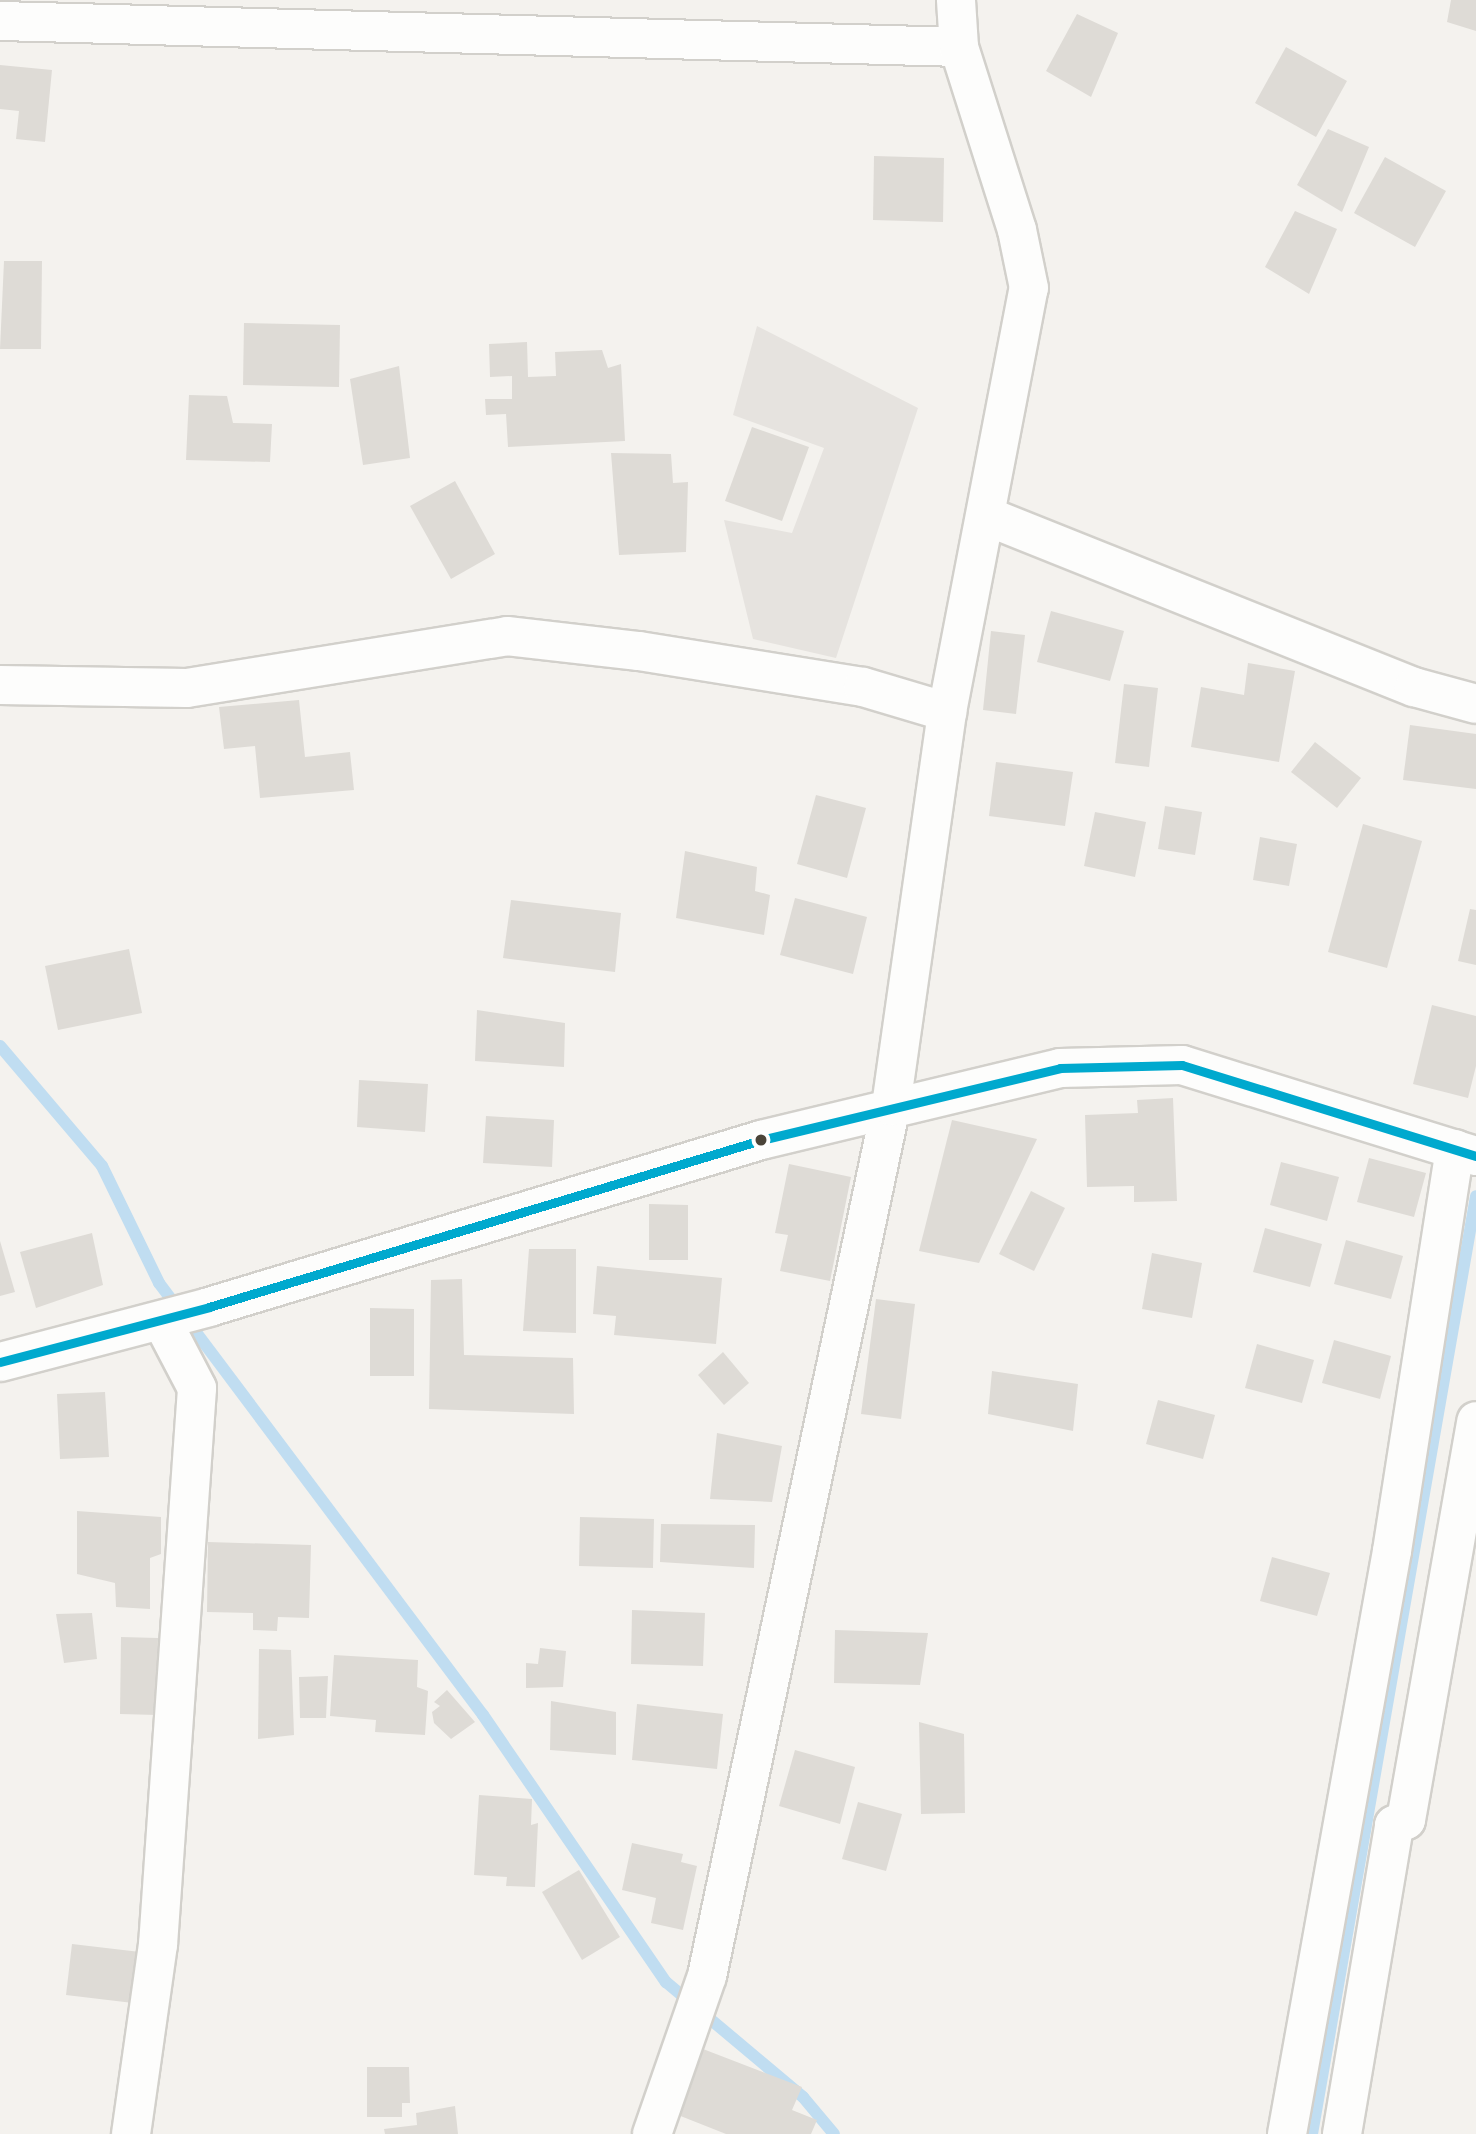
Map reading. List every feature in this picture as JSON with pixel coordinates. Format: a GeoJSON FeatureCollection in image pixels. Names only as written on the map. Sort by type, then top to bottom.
{"type":"FeatureCollection","features":[{"type":"Feature","properties":{"kind":"street"},"geometry":{"type":"LineString","coordinates":[[652,2134],[689,2033],[705,1980],[891,1106],[947,712],[1029,288],[1017,230],[959,47],[956,0]]}},
{"type":"Feature","properties":{"kind":"street"},"geometry":{"type":"LineString","coordinates":[[0,21],[959,47]]}},
{"type":"Feature","properties":{"kind":"street"},"geometry":{"type":"LineString","coordinates":[[986,516],[1414,687],[1476,704]]}},
{"type":"Feature","properties":{"kind":"street"},"geometry":{"type":"LineString","coordinates":[[0,685],[187,688],[507,636],[639,651],[863,687],[947,712]]}},
{"type":"Feature","properties":{"kind":"street"},"geometry":{"type":"LineString","coordinates":[[0,1362],[209,1307],[761,1140],[891,1106],[1060,1069],[1182,1065],[1463,1152],[1287,2134]]}},
{"type":"Feature","properties":{"kind":"street"},"geometry":{"type":"LineString","coordinates":[[131,2134],[158,1945],[197,1388],[166,1319]]}},
{"type":"Feature","properties":{"kind":"street"},"geometry":{"type":"LineString","coordinates":[[1342,2134],[1394,1825],[1406,1820],[1476,1421]]}},
{"type":"Feature","properties":{"kind":"shaded area"},"geometry":{"type":"Polygon","coordinates":[[[757,326],[918,408],[836,658],[753,639],[724,520],[792,533],[824,448],[733,415],[757,326]]]}},
{"type":"Feature","properties":{"kind":"building"},"geometry":{"type":"Polygon","coordinates":[[[1451,0],[1476,0],[1476,31],[1447,22],[1451,0]]]}},
{"type":"Feature","properties":{"kind":"building"},"geometry":{"type":"Polygon","coordinates":[[[1077,14],[1118,33],[1091,97],[1046,71],[1077,14]]]}},
{"type":"Feature","properties":{"kind":"building"},"geometry":{"type":"Polygon","coordinates":[[[1286,47],[1347,81],[1316,137],[1255,103],[1286,47]]]}},
{"type":"Feature","properties":{"kind":"building"},"geometry":{"type":"Polygon","coordinates":[[[0,65],[52,70],[45,142],[16,139],[19,111],[0,109],[0,65]]]}},
{"type":"Feature","properties":{"kind":"building"},"geometry":{"type":"Polygon","coordinates":[[[1328,129],[1369,147],[1342,212],[1297,185],[1328,129]]]}},
{"type":"Feature","properties":{"kind":"building"},"geometry":{"type":"Polygon","coordinates":[[[874,156],[944,158],[943,222],[873,220],[874,156]]]}},
{"type":"Feature","properties":{"kind":"building"},"geometry":{"type":"Polygon","coordinates":[[[1385,157],[1446,191],[1415,247],[1354,213],[1385,157]]]}},
{"type":"Feature","properties":{"kind":"building"},"geometry":{"type":"Polygon","coordinates":[[[1295,211],[1337,229],[1309,294],[1265,267],[1295,211]]]}},
{"type":"Feature","properties":{"kind":"building"},"geometry":{"type":"Polygon","coordinates":[[[4,261],[42,261],[41,349],[0,349],[4,261]]]}},
{"type":"Feature","properties":{"kind":"building"},"geometry":{"type":"Polygon","coordinates":[[[244,323],[340,325],[339,387],[243,385],[244,323]]]}},
{"type":"Feature","properties":{"kind":"building"},"geometry":{"type":"Polygon","coordinates":[[[527,342],[528,377],[556,376],[555,352],[602,350],[608,368],[621,364],[625,441],[508,447],[506,414],[486,415],[485,399],[512,399],[512,376],[490,377],[489,344],[527,342]]]}},
{"type":"Feature","properties":{"kind":"building"},"geometry":{"type":"Polygon","coordinates":[[[399,366],[410,458],[363,465],[350,379],[399,366]]]}},
{"type":"Feature","properties":{"kind":"building"},"geometry":{"type":"Polygon","coordinates":[[[189,395],[227,396],[233,423],[272,424],[270,462],[186,460],[189,395]]]}},
{"type":"Feature","properties":{"kind":"building"},"geometry":{"type":"Polygon","coordinates":[[[752,427],[809,447],[782,521],[725,501],[752,427]]]}},
{"type":"Feature","properties":{"kind":"building"},"geometry":{"type":"Polygon","coordinates":[[[611,453],[671,454],[673,483],[688,482],[686,552],[619,555],[611,453]]]}},
{"type":"Feature","properties":{"kind":"building"},"geometry":{"type":"Polygon","coordinates":[[[455,481],[495,554],[451,579],[410,506],[455,481]]]}},
{"type":"Feature","properties":{"kind":"building"},"geometry":{"type":"Polygon","coordinates":[[[1051,611],[1124,631],[1110,681],[1037,662],[1051,611]]]}},
{"type":"Feature","properties":{"kind":"building"},"geometry":{"type":"Polygon","coordinates":[[[991,631],[1025,635],[1016,714],[983,710],[991,631]]]}},
{"type":"Feature","properties":{"kind":"building"},"geometry":{"type":"Polygon","coordinates":[[[1248,663],[1295,671],[1279,762],[1191,747],[1201,687],[1244,695],[1248,663]]]}},
{"type":"Feature","properties":{"kind":"building"},"geometry":{"type":"Polygon","coordinates":[[[1124,684],[1158,688],[1149,767],[1115,763],[1124,684]]]}},
{"type":"Feature","properties":{"kind":"building"},"geometry":{"type":"Polygon","coordinates":[[[299,700],[305,757],[350,752],[354,790],[260,798],[255,746],[224,749],[219,707],[299,700]]]}},
{"type":"Feature","properties":{"kind":"building"},"geometry":{"type":"Polygon","coordinates":[[[1410,725],[1476,734],[1476,789],[1403,780],[1410,725]]]}},
{"type":"Feature","properties":{"kind":"building"},"geometry":{"type":"Polygon","coordinates":[[[1315,742],[1361,778],[1337,808],[1291,772],[1315,742]]]}},
{"type":"Feature","properties":{"kind":"building"},"geometry":{"type":"Polygon","coordinates":[[[996,762],[1073,772],[1065,826],[989,816],[996,762]]]}},
{"type":"Feature","properties":{"kind":"building"},"geometry":{"type":"Polygon","coordinates":[[[816,795],[866,808],[847,878],[797,864],[816,795]]]}},
{"type":"Feature","properties":{"kind":"building"},"geometry":{"type":"Polygon","coordinates":[[[1165,806],[1202,812],[1195,855],[1158,849],[1165,806]]]}},
{"type":"Feature","properties":{"kind":"building"},"geometry":{"type":"Polygon","coordinates":[[[1095,812],[1146,822],[1135,877],[1084,866],[1095,812]]]}},
{"type":"Feature","properties":{"kind":"building"},"geometry":{"type":"Polygon","coordinates":[[[1363,824],[1422,841],[1387,968],[1328,952],[1363,824]]]}},
{"type":"Feature","properties":{"kind":"building"},"geometry":{"type":"Polygon","coordinates":[[[1260,837],[1297,844],[1289,886],[1253,880],[1260,837]]]}},
{"type":"Feature","properties":{"kind":"building"},"geometry":{"type":"Polygon","coordinates":[[[685,851],[757,867],[755,891],[770,895],[764,935],[676,918],[685,851]]]}},
{"type":"Feature","properties":{"kind":"building"},"geometry":{"type":"Polygon","coordinates":[[[795,898],[867,917],[853,974],[780,955],[795,898]]]}},
{"type":"Feature","properties":{"kind":"building"},"geometry":{"type":"Polygon","coordinates":[[[511,900],[621,913],[615,972],[503,958],[511,900]]]}},
{"type":"Feature","properties":{"kind":"building"},"geometry":{"type":"Polygon","coordinates":[[[1470,909],[1476,910],[1476,965],[1458,961],[1470,909]]]}},
{"type":"Feature","properties":{"kind":"building"},"geometry":{"type":"Polygon","coordinates":[[[129,949],[142,1013],[58,1030],[45,966],[129,949]]]}},
{"type":"Feature","properties":{"kind":"building"},"geometry":{"type":"Polygon","coordinates":[[[1432,1005],[1476,1016],[1476,1066],[1468,1098],[1413,1084],[1432,1005]]]}},
{"type":"Feature","properties":{"kind":"building"},"geometry":{"type":"Polygon","coordinates":[[[477,1010],[565,1023],[564,1067],[475,1061],[477,1010]]]}},
{"type":"Feature","properties":{"kind":"building"},"geometry":{"type":"Polygon","coordinates":[[[359,1080],[428,1084],[425,1132],[357,1127],[359,1080]]]}},
{"type":"Feature","properties":{"kind":"building"},"geometry":{"type":"Polygon","coordinates":[[[1173,1098],[1177,1201],[1134,1202],[1134,1186],[1087,1187],[1085,1115],[1138,1113],[1137,1100],[1173,1098]]]}},
{"type":"Feature","properties":{"kind":"building"},"geometry":{"type":"Polygon","coordinates":[[[486,1116],[554,1120],[552,1167],[483,1163],[486,1116]]]}},
{"type":"Feature","properties":{"kind":"building"},"geometry":{"type":"Polygon","coordinates":[[[952,1120],[1037,1139],[979,1263],[919,1251],[952,1120]]]}},
{"type":"Feature","properties":{"kind":"building"},"geometry":{"type":"Polygon","coordinates":[[[1369,1158],[1426,1173],[1414,1217],[1357,1202],[1369,1158]]]}},
{"type":"Feature","properties":{"kind":"building"},"geometry":{"type":"Polygon","coordinates":[[[1281,1162],[1339,1177],[1327,1221],[1270,1205],[1281,1162]]]}},
{"type":"Feature","properties":{"kind":"building"},"geometry":{"type":"Polygon","coordinates":[[[789,1164],[851,1177],[830,1281],[780,1271],[788,1235],[775,1233],[789,1164]]]}},
{"type":"Feature","properties":{"kind":"building"},"geometry":{"type":"Polygon","coordinates":[[[1031,1191],[1065,1208],[1034,1271],[999,1254],[1031,1191]]]}},
{"type":"Feature","properties":{"kind":"building"},"geometry":{"type":"Polygon","coordinates":[[[649,1204],[688,1205],[688,1260],[649,1260],[649,1204]]]}},
{"type":"Feature","properties":{"kind":"building"},"geometry":{"type":"Polygon","coordinates":[[[1265,1228],[1322,1244],[1310,1287],[1253,1272],[1265,1228]]]}},
{"type":"Feature","properties":{"kind":"building"},"geometry":{"type":"Polygon","coordinates":[[[92,1233],[103,1285],[36,1308],[20,1252],[92,1233]]]}},
{"type":"Feature","properties":{"kind":"building"},"geometry":{"type":"Polygon","coordinates":[[[1346,1240],[1403,1256],[1391,1299],[1334,1284],[1346,1240]]]}},
{"type":"Feature","properties":{"kind":"building"},"geometry":{"type":"Polygon","coordinates":[[[0,1241],[15,1292],[0,1296],[0,1241]]]}},
{"type":"Feature","properties":{"kind":"building"},"geometry":{"type":"Polygon","coordinates":[[[529,1249],[576,1249],[576,1333],[523,1331],[529,1249]]]}},
{"type":"Feature","properties":{"kind":"building"},"geometry":{"type":"Polygon","coordinates":[[[1152,1253],[1202,1263],[1192,1318],[1142,1309],[1152,1253]]]}},
{"type":"Feature","properties":{"kind":"building"},"geometry":{"type":"Polygon","coordinates":[[[597,1266],[722,1278],[716,1344],[614,1335],[616,1316],[593,1314],[597,1266]]]}},
{"type":"Feature","properties":{"kind":"building"},"geometry":{"type":"Polygon","coordinates":[[[462,1279],[464,1355],[573,1358],[574,1414],[429,1409],[431,1280],[462,1279]]]}},
{"type":"Feature","properties":{"kind":"building"},"geometry":{"type":"Polygon","coordinates":[[[876,1299],[915,1304],[901,1419],[861,1414],[876,1299]]]}},
{"type":"Feature","properties":{"kind":"building"},"geometry":{"type":"Polygon","coordinates":[[[370,1308],[414,1309],[414,1376],[370,1376],[370,1308]]]}},
{"type":"Feature","properties":{"kind":"building"},"geometry":{"type":"Polygon","coordinates":[[[1334,1340],[1391,1356],[1380,1399],[1322,1383],[1334,1340]]]}},
{"type":"Feature","properties":{"kind":"building"},"geometry":{"type":"Polygon","coordinates":[[[1257,1344],[1314,1360],[1302,1403],[1245,1388],[1257,1344]]]}},
{"type":"Feature","properties":{"kind":"building"},"geometry":{"type":"Polygon","coordinates":[[[723,1352],[749,1383],[724,1405],[698,1375],[723,1352]]]}},
{"type":"Feature","properties":{"kind":"building"},"geometry":{"type":"Polygon","coordinates":[[[992,1371],[1078,1384],[1073,1431],[988,1414],[992,1371]]]}},
{"type":"Feature","properties":{"kind":"building"},"geometry":{"type":"Polygon","coordinates":[[[105,1392],[109,1457],[60,1459],[57,1394],[105,1392]]]}},
{"type":"Feature","properties":{"kind":"building"},"geometry":{"type":"Polygon","coordinates":[[[1158,1400],[1215,1415],[1203,1459],[1146,1444],[1158,1400]]]}},
{"type":"Feature","properties":{"kind":"building"},"geometry":{"type":"Polygon","coordinates":[[[717,1433],[782,1446],[772,1502],[710,1499],[717,1433]]]}},
{"type":"Feature","properties":{"kind":"building"},"geometry":{"type":"Polygon","coordinates":[[[77,1511],[161,1517],[161,1554],[150,1558],[150,1609],[116,1607],[115,1583],[77,1574],[77,1511]]]}},
{"type":"Feature","properties":{"kind":"building"},"geometry":{"type":"Polygon","coordinates":[[[580,1517],[654,1519],[653,1568],[579,1566],[580,1517]]]}},
{"type":"Feature","properties":{"kind":"building"},"geometry":{"type":"Polygon","coordinates":[[[661,1524],[755,1525],[754,1568],[660,1562],[661,1524]]]}},
{"type":"Feature","properties":{"kind":"building"},"geometry":{"type":"Polygon","coordinates":[[[208,1542],[311,1545],[309,1618],[278,1617],[277,1631],[253,1630],[253,1613],[207,1612],[208,1542]]]}},
{"type":"Feature","properties":{"kind":"building"},"geometry":{"type":"Polygon","coordinates":[[[1272,1557],[1330,1573],[1317,1616],[1260,1601],[1272,1557]]]}},
{"type":"Feature","properties":{"kind":"building"},"geometry":{"type":"Polygon","coordinates":[[[632,1610],[705,1613],[703,1666],[631,1664],[632,1610]]]}},
{"type":"Feature","properties":{"kind":"building"},"geometry":{"type":"Polygon","coordinates":[[[92,1613],[97,1659],[64,1663],[56,1614],[92,1613]]]}},
{"type":"Feature","properties":{"kind":"building"},"geometry":{"type":"Polygon","coordinates":[[[835,1630],[928,1633],[920,1685],[834,1683],[835,1630]]]}},
{"type":"Feature","properties":{"kind":"building"},"geometry":{"type":"Polygon","coordinates":[[[121,1637],[158,1638],[157,1715],[120,1714],[121,1637]]]}},
{"type":"Feature","properties":{"kind":"building"},"geometry":{"type":"Polygon","coordinates":[[[540,1648],[566,1651],[563,1687],[526,1688],[526,1663],[538,1664],[540,1648]]]}},
{"type":"Feature","properties":{"kind":"building"},"geometry":{"type":"Polygon","coordinates":[[[259,1649],[291,1650],[294,1735],[258,1739],[259,1649]]]}},
{"type":"Feature","properties":{"kind":"building"},"geometry":{"type":"Polygon","coordinates":[[[334,1655],[418,1660],[417,1687],[428,1691],[425,1735],[375,1732],[376,1720],[330,1716],[334,1655]]]}},
{"type":"Feature","properties":{"kind":"building"},"geometry":{"type":"Polygon","coordinates":[[[328,1676],[326,1718],[300,1718],[299,1677],[328,1676]]]}},
{"type":"Feature","properties":{"kind":"building"},"geometry":{"type":"Polygon","coordinates":[[[447,1690],[475,1722],[451,1739],[434,1723],[432,1712],[440,1706],[434,1702],[447,1690]]]}},
{"type":"Feature","properties":{"kind":"building"},"geometry":{"type":"Polygon","coordinates":[[[551,1701],[616,1712],[616,1755],[550,1750],[551,1701]]]}},
{"type":"Feature","properties":{"kind":"building"},"geometry":{"type":"Polygon","coordinates":[[[637,1704],[723,1714],[717,1769],[632,1760],[637,1704]]]}},
{"type":"Feature","properties":{"kind":"building"},"geometry":{"type":"Polygon","coordinates":[[[919,1722],[964,1734],[965,1813],[921,1814],[919,1722]]]}},
{"type":"Feature","properties":{"kind":"building"},"geometry":{"type":"Polygon","coordinates":[[[795,1750],[855,1767],[840,1824],[779,1806],[795,1750]]]}},
{"type":"Feature","properties":{"kind":"building"},"geometry":{"type":"Polygon","coordinates":[[[479,1795],[532,1799],[531,1825],[538,1823],[535,1887],[506,1886],[507,1877],[474,1875],[479,1795]]]}},
{"type":"Feature","properties":{"kind":"building"},"geometry":{"type":"Polygon","coordinates":[[[858,1802],[902,1814],[886,1871],[842,1859],[858,1802]]]}},
{"type":"Feature","properties":{"kind":"building"},"geometry":{"type":"Polygon","coordinates":[[[632,1843],[683,1854],[681,1862],[697,1866],[683,1930],[651,1923],[656,1898],[622,1890],[632,1843]]]}},
{"type":"Feature","properties":{"kind":"building"},"geometry":{"type":"Polygon","coordinates":[[[579,1870],[620,1937],[582,1960],[542,1892],[579,1870]]]}},
{"type":"Feature","properties":{"kind":"building"},"geometry":{"type":"Polygon","coordinates":[[[72,1944],[140,1952],[133,2003],[66,1995],[72,1944]]]}},
{"type":"Feature","properties":{"kind":"building"},"geometry":{"type":"Polygon","coordinates":[[[703,2049],[802,2087],[792,2110],[817,2120],[811,2134],[726,2134],[678,2115],[703,2049]]]}},
{"type":"Feature","properties":{"kind":"building"},"geometry":{"type":"Polygon","coordinates":[[[367,2067],[409,2067],[410,2103],[402,2103],[402,2117],[367,2117],[367,2067]]]}},
{"type":"Feature","properties":{"kind":"building"},"geometry":{"type":"Polygon","coordinates":[[[455,2106],[458,2134],[385,2134],[384,2129],[417,2125],[416,2113],[455,2106]]]}},
{"type":"Feature","properties":{"kind":"waterway"},"geometry":{"type":"LineString","coordinates":[[0,1046],[102,1166],[159,1283],[483,1715],[666,1982],[803,2097],[834,2134]]}},
{"type":"Feature","properties":{"kind":"waterway"},"geometry":{"type":"LineString","coordinates":[[1312,2134],[1476,1196]]}},
{"type":"Feature","properties":{"kind":"transit line"},"geometry":{"type":"LineString","coordinates":[[0,1362],[209,1307],[761,1140],[1060,1068],[1182,1065],[1476,1156]]}}]}
